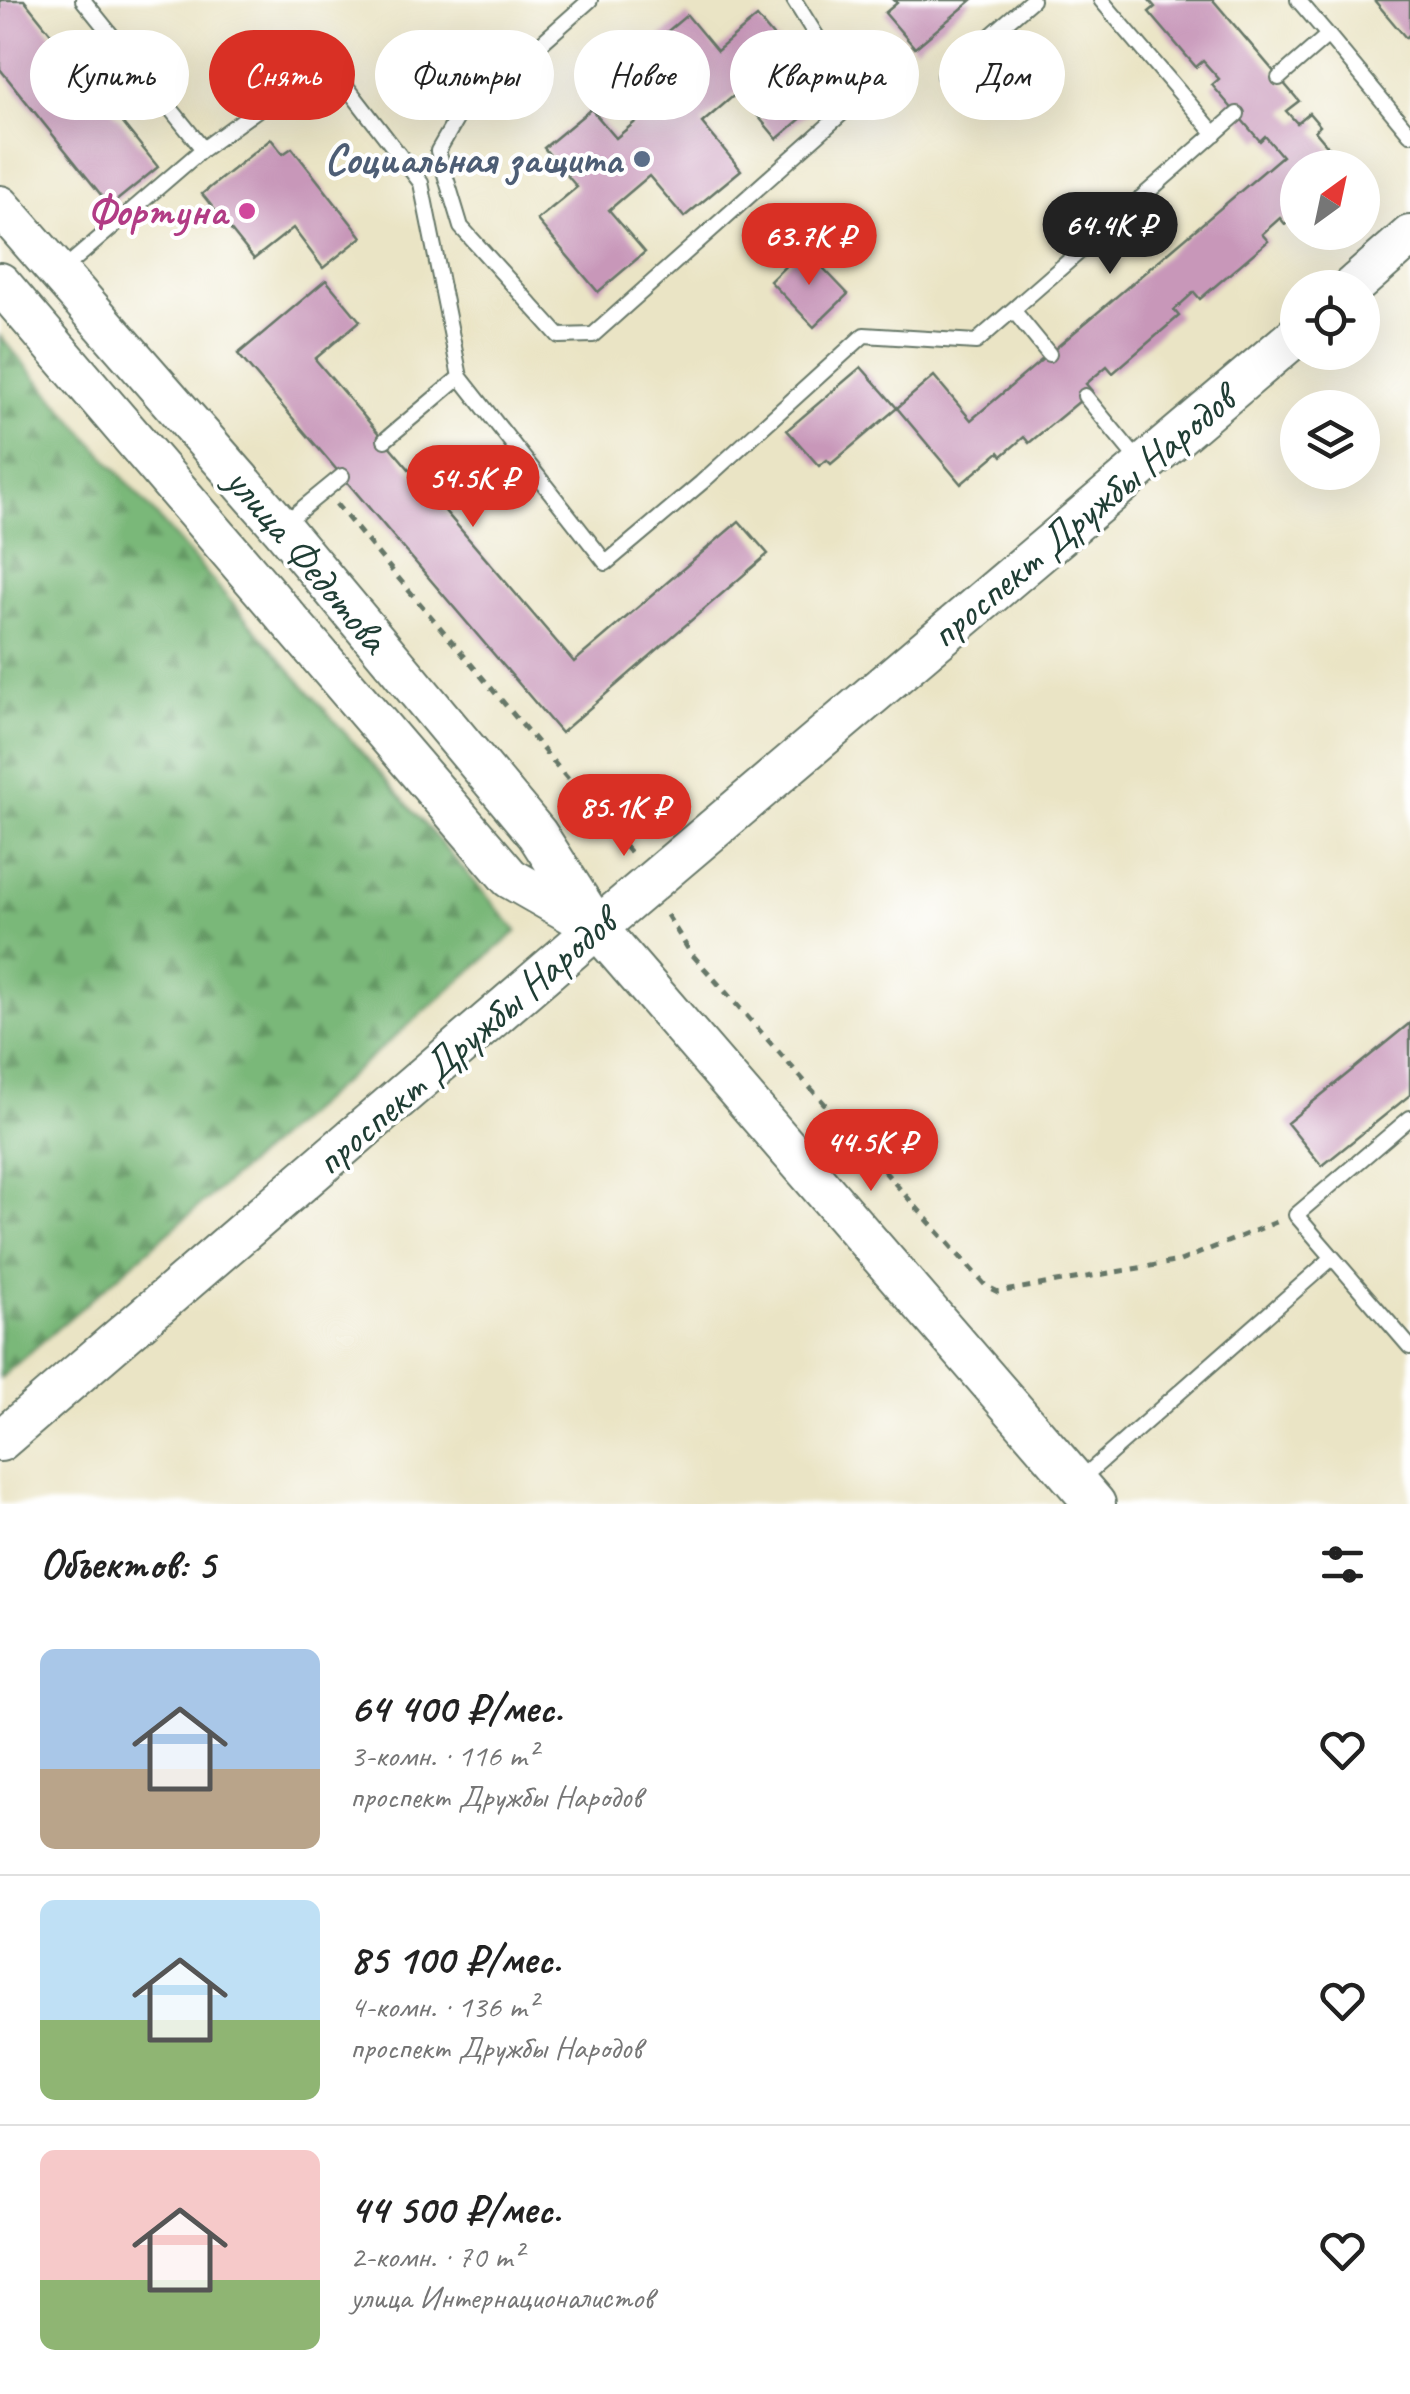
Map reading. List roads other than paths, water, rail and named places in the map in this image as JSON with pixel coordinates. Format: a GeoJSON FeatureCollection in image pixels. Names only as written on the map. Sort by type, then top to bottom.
{"type":"FeatureCollection","features":[{"type":"Feature","properties":{"kind":"street","name":"улица Федотова"},"geometry":{"type":"LineString","coordinates":[[0,206],[281,526],[536,834],[597,928]]}},
{"type":"Feature","properties":{"kind":"street"},"geometry":{"type":"LineString","coordinates":[[1371,270],[1410,236]]}},
{"type":"Feature","properties":{"kind":"street"},"geometry":{"type":"LineString","coordinates":[[0,283],[510,878],[597,928],[1086,1494]]}},
{"type":"Feature","properties":{"kind":"street","name":"проспект Дружбы Народов"},"geometry":{"type":"LineString","coordinates":[[0,1441],[1280,350]]}},
{"type":"Feature","properties":{"kind":"lane"},"geometry":{"type":"LineString","coordinates":[[83,0],[203,149]]}},
{"type":"Feature","properties":{"kind":"lane"},"geometry":{"type":"LineString","coordinates":[[590,0],[457,118],[438,151],[462,227],[559,336],[593,336],[840,115],[852,96],[797,1]]}},
{"type":"Feature","properties":{"kind":"lane"},"geometry":{"type":"LineString","coordinates":[[997,30],[1032,0]]}},
{"type":"Feature","properties":{"kind":"lane"},"geometry":{"type":"LineString","coordinates":[[1101,0],[1214,134]]}},
{"type":"Feature","properties":{"kind":"lane"},"geometry":{"type":"LineString","coordinates":[[1298,0],[1410,134]]}},
{"type":"Feature","properties":{"kind":"lane"},"geometry":{"type":"LineString","coordinates":[[1279,78],[1328,34]]}},
{"type":"Feature","properties":{"kind":"lane"},"geometry":{"type":"LineString","coordinates":[[58,274],[203,149],[326,60],[421,183],[460,377],[606,563],[864,335],[976,342],[1238,114]]}},
{"type":"Feature","properties":{"kind":"lane"},"geometry":{"type":"LineString","coordinates":[[1013,310],[1049,354]]}},
{"type":"Feature","properties":{"kind":"lane"},"geometry":{"type":"LineString","coordinates":[[385,440],[460,377]]}},
{"type":"Feature","properties":{"kind":"lane"},"geometry":{"type":"LineString","coordinates":[[1084,396],[1144,467]]}},
{"type":"Feature","properties":{"kind":"lane"},"geometry":{"type":"LineString","coordinates":[[281,526],[342,476]]}},
{"type":"Feature","properties":{"kind":"lane"},"geometry":{"type":"LineString","coordinates":[[1410,1118],[1296,1214],[1410,1347]]}},
{"type":"Feature","properties":{"kind":"lane"},"geometry":{"type":"LineString","coordinates":[[1086,1494],[1331,1258]]}},
{"type":"Feature","properties":{"kind":"place","name":"Социальная защита"},"geometry":{"type":"Point","coordinates":[642,159]}},
{"type":"Feature","properties":{"kind":"place","name":"Фортуна"},"geometry":{"type":"Point","coordinates":[247,211]}}]}
